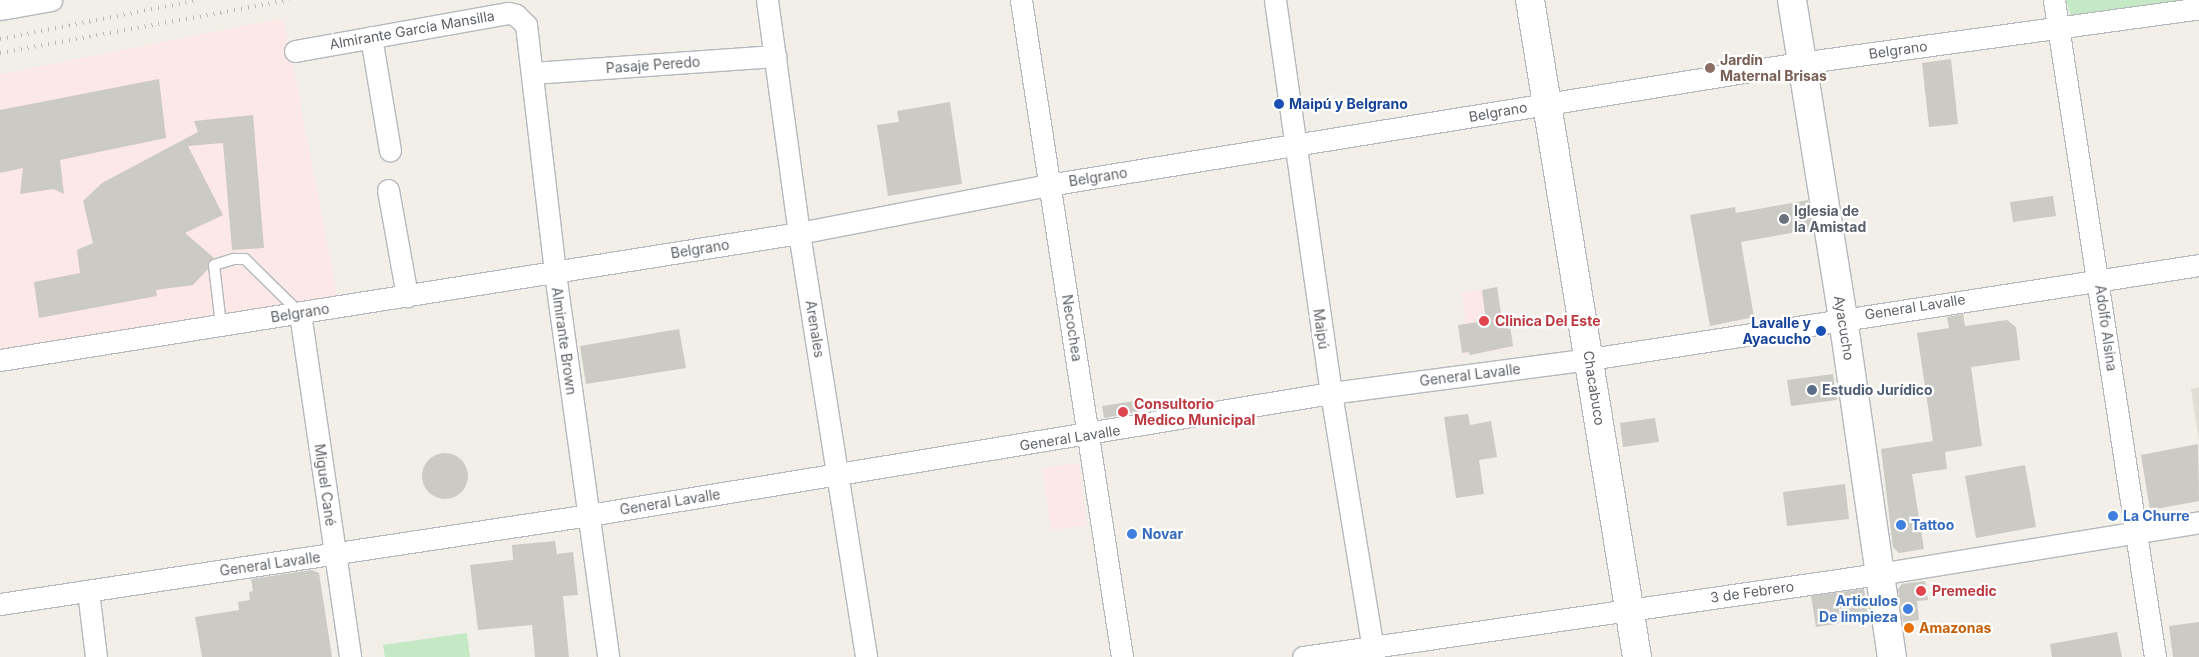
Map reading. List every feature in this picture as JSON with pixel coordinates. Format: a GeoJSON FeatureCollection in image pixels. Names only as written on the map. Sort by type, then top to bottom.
{"type":"FeatureCollection","features":[{"type":"Feature","properties":{"kind":"street"},"geometry":{"type":"LineString","coordinates":[[0,9],[51,0]]}},
{"type":"Feature","properties":{"kind":"street","name":"Arenales"},"geometry":{"type":"LineString","coordinates":[[767,0],[799,233],[839,474],[866,657]]}},
{"type":"Feature","properties":{"kind":"street","name":"Necochea"},"geometry":{"type":"LineString","coordinates":[[1021,0],[1048,185],[1090,435],[1122,657]]}},
{"type":"Feature","properties":{"kind":"street","name":"Maipú"},"geometry":{"type":"LineString","coordinates":[[1275,0],[1331,393],[1373,652]]}},
{"type":"Feature","properties":{"kind":"street","name":"Chacabuco"},"geometry":{"type":"LineString","coordinates":[[1530,0],[1545,104],[1590,359],[1637,657]]}},
{"type":"Feature","properties":{"kind":"street","name":"Ayacucho"},"geometry":{"type":"LineString","coordinates":[[1792,0],[1800,63],[1843,318],[1892,657]]}},
{"type":"Feature","properties":{"kind":"street","name":"Adolfo Alsina"},"geometry":{"type":"LineString","coordinates":[[2054,0],[2099,279],[2155,657]]}},
{"type":"Feature","properties":{"kind":"street","name":"Belgrano"},"geometry":{"type":"LineString","coordinates":[[0,360],[799,233],[1048,185],[1800,63],[2059,29],[2199,8]]}},
{"type":"Feature","properties":{"kind":"street","name":"Almirante García Mansilla"},"geometry":{"type":"LineString","coordinates":[[295,51],[509,13],[516,15],[526,25]]}},
{"type":"Feature","properties":{"kind":"street","name":"Almirante Brown"},"geometry":{"type":"LineString","coordinates":[[526,25],[555,273],[608,657]]}},
{"type":"Feature","properties":{"kind":"street"},"geometry":{"type":"LineString","coordinates":[[370,38],[390,150]]}},
{"type":"Feature","properties":{"kind":"street","name":"Pasaje Peredo"},"geometry":{"type":"LineString","coordinates":[[532,73],[775,56]]}},
{"type":"Feature","properties":{"kind":"street"},"geometry":{"type":"LineString","coordinates":[[388,190],[407,296]]}},
{"type":"Feature","properties":{"kind":"street","name":"General Lavalle"},"geometry":{"type":"LineString","coordinates":[[0,604],[589,515],[1090,435],[1331,393],[1590,359],[1843,318],[2199,265]]}},
{"type":"Feature","properties":{"kind":"street","name":"Miguel Cané"},"geometry":{"type":"LineString","coordinates":[[300,313],[350,657]]}},
{"type":"Feature","properties":{"kind":"street","name":"3 de Febrero"},"geometry":{"type":"LineString","coordinates":[[1303,657],[1373,652],[1629,610],[1879,574],[2199,522]]}},
{"type":"Feature","properties":{"kind":"street"},"geometry":{"type":"LineString","coordinates":[[88,591],[96,657]]}},
{"type":"Feature","properties":{"kind":"lane"},"geometry":{"type":"LineString","coordinates":[[221,325],[214,265],[234,259],[245,259],[300,313]]}},
{"type":"Feature","properties":{"kind":"shaded area"},"geometry":{"type":"Polygon","coordinates":[[[284,18],[338,299],[0,355],[0,74],[284,18]]]}},
{"type":"Feature","properties":{"kind":"shaded area","name":"Clinica Del Este"},"geometry":{"type":"Polygon","coordinates":[[[1497,287],[1503,325],[1510,325],[1514,348],[1463,356],[1458,325],[1466,324],[1461,293],[1497,287]]]}},
{"type":"Feature","properties":{"kind":"shaded area"},"geometry":{"type":"Polygon","coordinates":[[[2199,387],[2199,442],[2191,389],[2199,387]]]}},
{"type":"Feature","properties":{"kind":"shaded area"},"geometry":{"type":"Polygon","coordinates":[[[1079,463],[1087,525],[1051,530],[1042,468],[1079,463]]]}},
{"type":"Feature","properties":{"kind":"green space"},"geometry":{"type":"Polygon","coordinates":[[[2066,0],[2199,0],[2072,20],[2066,0]]]}},
{"type":"Feature","properties":{"kind":"green space"},"geometry":{"type":"Polygon","coordinates":[[[467,633],[470,657],[385,657],[383,645],[467,633]]]}},
{"type":"Feature","properties":{"kind":"building"},"geometry":{"type":"Polygon","coordinates":[[[1951,59],[1958,124],[1929,127],[1922,63],[1951,59]]]}},
{"type":"Feature","properties":{"kind":"building"},"geometry":{"type":"Polygon","coordinates":[[[159,79],[166,138],[60,160],[64,194],[53,189],[20,194],[23,168],[0,173],[0,110],[159,79]]]}},
{"type":"Feature","properties":{"kind":"building"},"geometry":{"type":"Polygon","coordinates":[[[950,102],[962,184],[888,196],[877,125],[899,122],[897,111],[950,102]]]}},
{"type":"Feature","properties":{"kind":"building"},"geometry":{"type":"Polygon","coordinates":[[[253,115],[264,248],[232,250],[223,143],[188,146],[223,215],[185,233],[214,258],[208,262],[208,269],[193,285],[156,290],[157,296],[39,318],[34,282],[80,273],[77,250],[93,243],[83,201],[102,183],[198,132],[194,121],[253,115]]]}},
{"type":"Feature","properties":{"kind":"building"},"geometry":{"type":"Polygon","coordinates":[[[2053,196],[2056,216],[2013,222],[2010,202],[2053,196]]]}},
{"type":"Feature","properties":{"kind":"building"},"geometry":{"type":"Polygon","coordinates":[[[1808,200],[1813,229],[1741,242],[1754,317],[1710,326],[1690,215],[1735,207],[1736,213],[1808,200]]]}},
{"type":"Feature","properties":{"kind":"building","name":"Clinica Del Este"},"geometry":{"type":"Polygon","coordinates":[[[1497,287],[1503,326],[1510,325],[1513,346],[1470,355],[1469,352],[1462,353],[1458,325],[1486,321],[1482,290],[1497,287]]]}},
{"type":"Feature","properties":{"kind":"building"},"geometry":{"type":"Polygon","coordinates":[[[1963,314],[1965,326],[2007,320],[2016,327],[2020,360],[1971,367],[1982,446],[1945,452],[1947,469],[1912,474],[1924,549],[1899,553],[1893,547],[1881,449],[1933,441],[1917,333],[1949,328],[1947,317],[1963,314]]]}},
{"type":"Feature","properties":{"kind":"building"},"geometry":{"type":"Polygon","coordinates":[[[679,329],[686,368],[586,384],[580,346],[679,329]]]}},
{"type":"Feature","properties":{"kind":"building","name":"Estudio Jurídico"},"geometry":{"type":"Polygon","coordinates":[[[1833,374],[1837,400],[1791,406],[1787,380],[1833,374]]]}},
{"type":"Feature","properties":{"kind":"building"},"geometry":{"type":"Polygon","coordinates":[[[1141,400],[1142,411],[1104,418],[1102,406],[1141,400]]]}},
{"type":"Feature","properties":{"kind":"building"},"geometry":{"type":"Polygon","coordinates":[[[1468,414],[1470,425],[1491,421],[1497,457],[1479,460],[1484,494],[1456,498],[1444,417],[1468,414]]]}},
{"type":"Feature","properties":{"kind":"building"},"geometry":{"type":"Polygon","coordinates":[[[1655,418],[1659,442],[1623,447],[1620,423],[1655,418]]]}},
{"type":"Feature","properties":{"kind":"building"},"geometry":{"type":"Polygon","coordinates":[[[2198,444],[2199,501],[2150,510],[2141,455],[2198,444]]]}},
{"type":"Feature","properties":{"kind":"building"},"geometry":{"type":"Polygon","coordinates":[[[445,453],[458,457],[464,463],[468,476],[464,489],[458,495],[445,499],[432,495],[426,489],[422,476],[426,463],[432,457],[445,453]]]}},
{"type":"Feature","properties":{"kind":"building"},"geometry":{"type":"Polygon","coordinates":[[[2025,465],[2036,527],[1976,538],[1965,476],[2025,465]]]}},
{"type":"Feature","properties":{"kind":"building"},"geometry":{"type":"Polygon","coordinates":[[[1845,484],[1849,519],[1787,526],[1783,492],[1845,484]]]}},
{"type":"Feature","properties":{"kind":"building"},"geometry":{"type":"Polygon","coordinates":[[[555,541],[557,554],[573,552],[578,595],[563,596],[569,657],[535,657],[532,625],[478,630],[470,565],[513,560],[512,545],[555,541]]]}},
{"type":"Feature","properties":{"kind":"building"},"geometry":{"type":"Polygon","coordinates":[[[312,570],[319,573],[332,657],[202,657],[195,617],[239,610],[238,602],[250,600],[249,592],[253,591],[251,579],[312,570]]]}},
{"type":"Feature","properties":{"kind":"building"},"geometry":{"type":"Polygon","coordinates":[[[1925,581],[1928,600],[1917,601],[1919,620],[1903,622],[1898,589],[1902,584],[1925,581]]]}},
{"type":"Feature","properties":{"kind":"building"},"geometry":{"type":"Polygon","coordinates":[[[1864,589],[1868,619],[1816,627],[1811,596],[1864,589]]]}},
{"type":"Feature","properties":{"kind":"building"},"geometry":{"type":"Polygon","coordinates":[[[2199,622],[2199,657],[2173,657],[2169,626],[2199,622]]]}},
{"type":"Feature","properties":{"kind":"building"},"geometry":{"type":"Polygon","coordinates":[[[2117,632],[2122,657],[2052,657],[2050,644],[2117,632]]]}},
{"type":"Feature","properties":{"kind":"railway"},"geometry":{"type":"LineString","coordinates":[[0,39],[198,0]]}},
{"type":"Feature","properties":{"kind":"railway"},"geometry":{"type":"LineString","coordinates":[[0,53],[289,0]]}},
{"type":"Feature","properties":{"kind":"place","name":"Jardín Maternal Brisas"},"geometry":{"type":"Point","coordinates":[1710,68]}},
{"type":"Feature","properties":{"kind":"place","name":"Maipú y Belgrano"},"geometry":{"type":"Point","coordinates":[1279,104]}},
{"type":"Feature","properties":{"kind":"place","name":"Iglesia de la Amistad"},"geometry":{"type":"Point","coordinates":[1784,219]}},
{"type":"Feature","properties":{"kind":"place","name":"Clinica Del Este"},"geometry":{"type":"Point","coordinates":[1484,321]}},
{"type":"Feature","properties":{"kind":"place","name":"Lavalle y Ayacucho"},"geometry":{"type":"Point","coordinates":[1821,331]}},
{"type":"Feature","properties":{"kind":"place","name":"Estudio Jurídico"},"geometry":{"type":"Point","coordinates":[1812,390]}},
{"type":"Feature","properties":{"kind":"place","name":"Consultorio Medico Municipal"},"geometry":{"type":"Point","coordinates":[1123,412]}},
{"type":"Feature","properties":{"kind":"place","name":"La Churre"},"geometry":{"type":"Point","coordinates":[2113,516]}},
{"type":"Feature","properties":{"kind":"place","name":"Tattoo"},"geometry":{"type":"Point","coordinates":[1901,525]}},
{"type":"Feature","properties":{"kind":"place","name":"Novar"},"geometry":{"type":"Point","coordinates":[1132,534]}},
{"type":"Feature","properties":{"kind":"place","name":"Premedic"},"geometry":{"type":"Point","coordinates":[1921,591]}},
{"type":"Feature","properties":{"kind":"place","name":"Articulos De limpieza"},"geometry":{"type":"Point","coordinates":[1908,609]}},
{"type":"Feature","properties":{"kind":"place","name":"Amazonas"},"geometry":{"type":"Point","coordinates":[1909,628]}}]}
